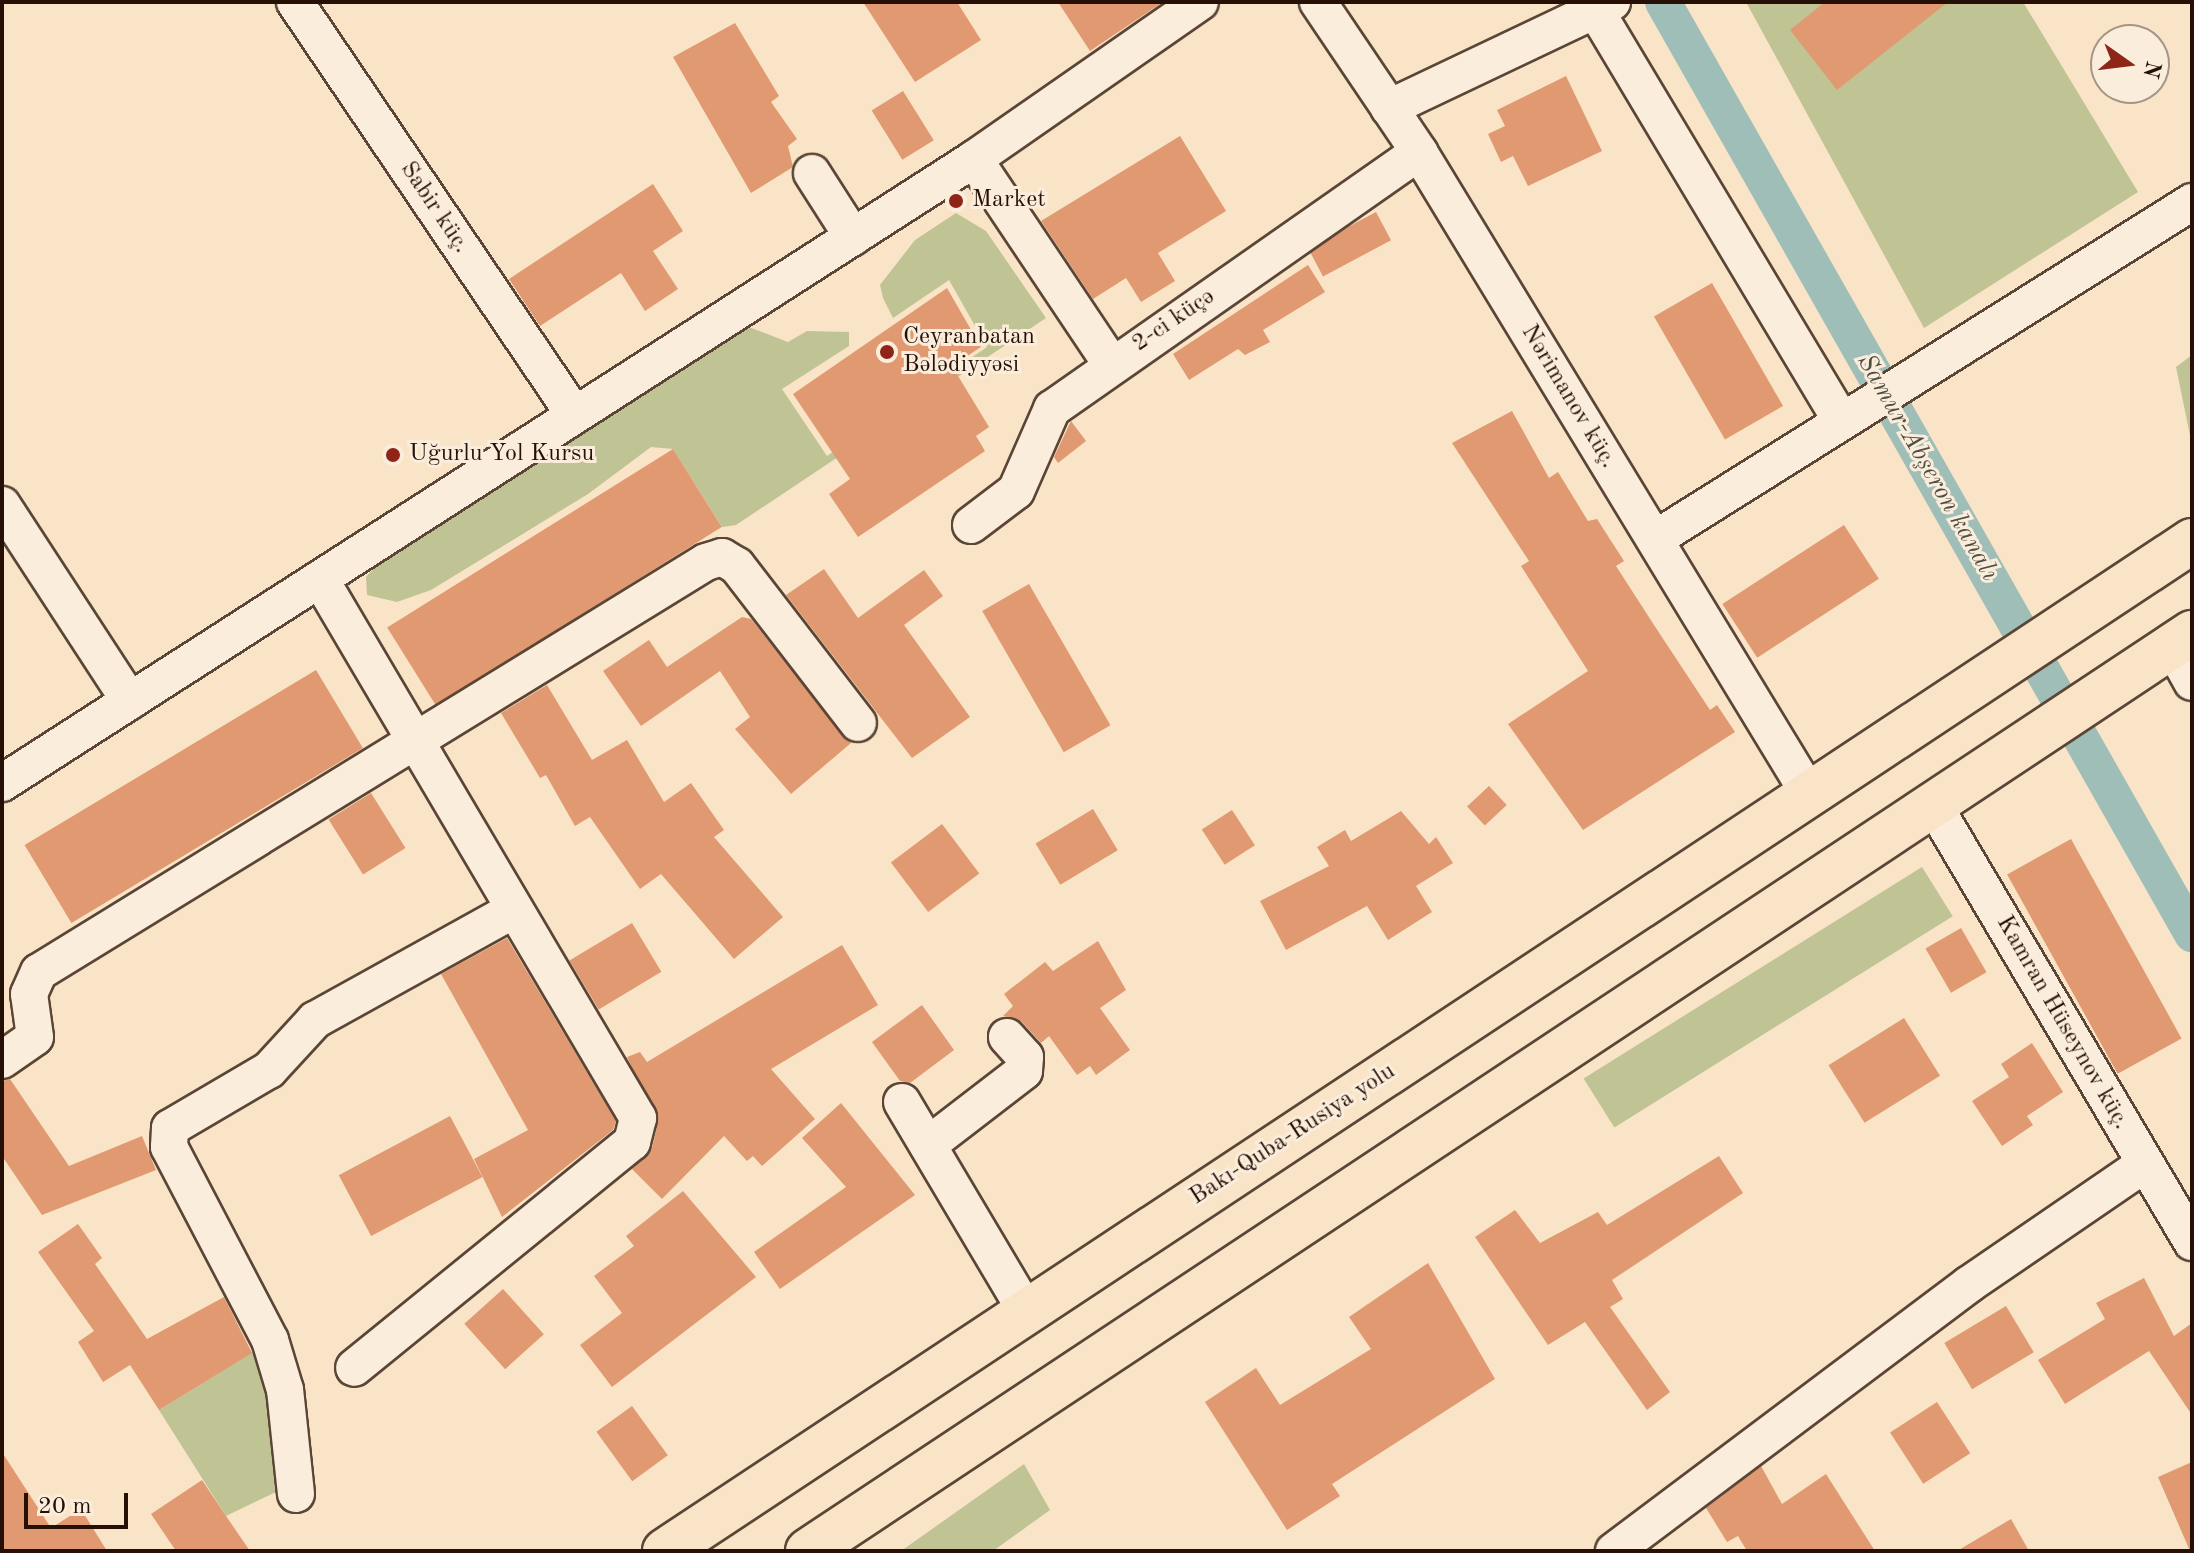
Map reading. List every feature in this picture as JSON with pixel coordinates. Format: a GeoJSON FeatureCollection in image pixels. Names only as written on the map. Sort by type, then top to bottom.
{"type":"FeatureCollection","features":[{"type":"Feature","properties":{"kind":"highway","name":"Bakı-Quba-Rusiya yolu"},"geometry":{"type":"LineString","coordinates":[[665,1551],[1811,797],[2192,541]]}},
{"type":"Feature","properties":{"kind":"highway"},"geometry":{"type":"LineString","coordinates":[[808,1551],[1933,804],[2175,656]]}},
{"type":"Feature","properties":{"kind":"street","name":"Sabir küç."},"geometry":{"type":"LineString","coordinates":[[295,2],[573,413]]}},
{"type":"Feature","properties":{"kind":"street"},"geometry":{"type":"LineString","coordinates":[[2,783],[573,413],[974,159],[1200,2]]}},
{"type":"Feature","properties":{"kind":"street","name":"Nərimanov küç."},"geometry":{"type":"LineString","coordinates":[[1318,2],[1419,152],[1811,797]]}},
{"type":"Feature","properties":{"kind":"street"},"geometry":{"type":"LineString","coordinates":[[1389,108],[1604,6],[1844,417]]}},
{"type":"Feature","properties":{"kind":"street","name":"2-ci küçə"},"geometry":{"type":"LineString","coordinates":[[971,525],[1016,491],[1052,409],[1111,364],[1419,152]]}},
{"type":"Feature","properties":{"kind":"street"},"geometry":{"type":"LineString","coordinates":[[974,159],[1111,364]]}},
{"type":"Feature","properties":{"kind":"street"},"geometry":{"type":"LineString","coordinates":[[812,173],[853,237]]}},
{"type":"Feature","properties":{"kind":"street"},"geometry":{"type":"LineString","coordinates":[[1655,539],[1844,417],[2192,202]]}},
{"type":"Feature","properties":{"kind":"street"},"geometry":{"type":"LineString","coordinates":[[2,505],[130,701]]}},
{"type":"Feature","properties":{"kind":"street"},"geometry":{"type":"LineString","coordinates":[[2,1060],[35,1037],[29,994],[39,972],[413,741],[722,557],[737,566],[858,723]]}},
{"type":"Feature","properties":{"kind":"street"},"geometry":{"type":"LineString","coordinates":[[320,579],[512,911],[634,1105],[639,1132],[354,1368]]}},
{"type":"Feature","properties":{"kind":"street","name":"Kamran Hüseynov küç."},"geometry":{"type":"LineString","coordinates":[[1933,804],[2192,1242]]}},
{"type":"Feature","properties":{"kind":"street"},"geometry":{"type":"LineString","coordinates":[[296,1494],[285,1390],[270,1340],[169,1147],[170,1128],[269,1070],[315,1020],[512,911]]}},
{"type":"Feature","properties":{"kind":"street"},"geometry":{"type":"LineString","coordinates":[[928,1145],[1024,1071],[1025,1057],[1007,1037]]}},
{"type":"Feature","properties":{"kind":"street"},"geometry":{"type":"LineString","coordinates":[[902,1102],[1026,1311]]}},
{"type":"Feature","properties":{"kind":"street"},"geometry":{"type":"LineString","coordinates":[[1614,1551],[1968,1285],[2145,1164]]}},
{"type":"Feature","properties":{"kind":"green space"},"geometry":{"type":"Polygon","coordinates":[[[1746,2],[2023,2],[2138,192],[1924,328],[1746,2]]]}},
{"type":"Feature","properties":{"kind":"green space"},"geometry":{"type":"Polygon","coordinates":[[[956,213],[986,231],[1046,318],[736,525],[722,527],[673,449],[651,447],[588,494],[431,590],[397,602],[367,595],[366,577],[394,547],[746,326],[788,342],[807,331],[849,332],[849,346],[782,389],[827,456],[987,347],[949,280],[893,318],[883,298],[880,285],[915,240],[956,213]]]}},
{"type":"Feature","properties":{"kind":"green space"},"geometry":{"type":"Polygon","coordinates":[[[2192,355],[2192,445],[2176,367],[2192,355]]]}},
{"type":"Feature","properties":{"kind":"green space"},"geometry":{"type":"Polygon","coordinates":[[[1922,867],[1953,916],[1614,1128],[1584,1078],[1922,867]]]}},
{"type":"Feature","properties":{"kind":"green space"},"geometry":{"type":"Polygon","coordinates":[[[253,1352],[268,1383],[278,1491],[226,1516],[159,1410],[253,1352]]]}},
{"type":"Feature","properties":{"kind":"green space"},"geometry":{"type":"Polygon","coordinates":[[[1024,1464],[1050,1510],[993,1551],[901,1551],[1024,1464]]]}},
{"type":"Feature","properties":{"kind":"building"},"geometry":{"type":"Polygon","coordinates":[[[863,2],[957,2],[981,40],[915,82],[863,2]]]}},
{"type":"Feature","properties":{"kind":"building"},"geometry":{"type":"Polygon","coordinates":[[[1058,2],[1163,2],[1090,51],[1058,2]]]}},
{"type":"Feature","properties":{"kind":"building"},"geometry":{"type":"Polygon","coordinates":[[[1825,2],[1948,2],[1837,90],[1790,30],[1825,2]]]}},
{"type":"Feature","properties":{"kind":"building"},"geometry":{"type":"Polygon","coordinates":[[[735,23],[779,96],[771,102],[797,139],[788,146],[793,167],[751,193],[673,57],[735,23]]]}},
{"type":"Feature","properties":{"kind":"building"},"geometry":{"type":"Polygon","coordinates":[[[1566,76],[1602,151],[1528,186],[1513,156],[1501,162],[1488,134],[1505,126],[1497,110],[1566,76]]]}},
{"type":"Feature","properties":{"kind":"building"},"geometry":{"type":"Polygon","coordinates":[[[903,91],[934,140],[902,160],[872,111],[903,91]]]}},
{"type":"Feature","properties":{"kind":"building"},"geometry":{"type":"Polygon","coordinates":[[[1180,136],[1226,211],[1158,253],[1175,281],[1141,302],[1126,278],[1093,299],[1041,221],[1180,136]]]}},
{"type":"Feature","properties":{"kind":"building"},"geometry":{"type":"Polygon","coordinates":[[[653,184],[683,231],[653,251],[678,289],[645,311],[621,273],[540,326],[509,279],[653,184]]]}},
{"type":"Feature","properties":{"kind":"building"},"geometry":{"type":"Polygon","coordinates":[[[1376,212],[1391,240],[1323,276],[1308,248],[1376,212]]]}},
{"type":"Feature","properties":{"kind":"building"},"geometry":{"type":"Polygon","coordinates":[[[1308,265],[1325,292],[1263,330],[1270,342],[1245,355],[1238,349],[1189,380],[1173,354],[1308,265]]]}},
{"type":"Feature","properties":{"kind":"building"},"geometry":{"type":"Polygon","coordinates":[[[1712,283],[1783,406],[1725,439],[1654,316],[1712,283]]]}},
{"type":"Feature","properties":{"kind":"building"},"geometry":{"type":"Polygon","coordinates":[[[947,288],[981,347],[952,366],[989,427],[976,436],[985,451],[858,537],[829,494],[850,479],[793,394],[947,288]]]}},
{"type":"Feature","properties":{"kind":"building"},"geometry":{"type":"Polygon","coordinates":[[[1512,411],[1549,478],[1558,472],[1588,521],[1597,519],[1624,561],[1616,566],[1654,625],[1710,710],[1717,705],[1735,732],[1583,830],[1508,724],[1588,671],[1521,566],[1529,561],[1452,443],[1512,411]]]}},
{"type":"Feature","properties":{"kind":"building"},"geometry":{"type":"Polygon","coordinates":[[[1071,421],[1086,441],[1058,463],[1054,457],[1071,421]]]}},
{"type":"Feature","properties":{"kind":"building"},"geometry":{"type":"Polygon","coordinates":[[[673,449],[722,527],[436,706],[387,628],[673,449]]]}},
{"type":"Feature","properties":{"kind":"building"},"geometry":{"type":"Polygon","coordinates":[[[1844,525],[1879,579],[1757,658],[1722,604],[1844,525]]]}},
{"type":"Feature","properties":{"kind":"building"},"geometry":{"type":"Polygon","coordinates":[[[824,569],[858,618],[924,570],[943,596],[904,625],[970,717],[912,758],[786,595],[824,569]]]}},
{"type":"Feature","properties":{"kind":"building"},"geometry":{"type":"Polygon","coordinates":[[[1029,584],[1110,725],[1064,752],[982,611],[1029,584]]]}},
{"type":"Feature","properties":{"kind":"building"},"geometry":{"type":"Polygon","coordinates":[[[742,617],[751,619],[851,743],[791,794],[735,729],[750,717],[720,671],[641,726],[603,671],[649,640],[667,667],[742,617]]]}},
{"type":"Feature","properties":{"kind":"building"},"geometry":{"type":"Polygon","coordinates":[[[316,670],[363,748],[71,923],[25,845],[316,670]]]}},
{"type":"Feature","properties":{"kind":"building"},"geometry":{"type":"Polygon","coordinates":[[[547,685],[592,760],[627,740],[664,802],[691,783],[724,830],[714,837],[783,917],[734,959],[661,874],[640,889],[590,817],[575,826],[546,775],[540,778],[501,713],[547,685]]]}},
{"type":"Feature","properties":{"kind":"building"},"geometry":{"type":"Polygon","coordinates":[[[1489,786],[1507,805],[1485,825],[1467,806],[1489,786]]]}},
{"type":"Feature","properties":{"kind":"building"},"geometry":{"type":"Polygon","coordinates":[[[371,793],[405,848],[363,875],[329,819],[371,793]]]}},
{"type":"Feature","properties":{"kind":"building"},"geometry":{"type":"Polygon","coordinates":[[[1093,809],[1118,850],[1060,885],[1036,844],[1093,809]]]}},
{"type":"Feature","properties":{"kind":"building"},"geometry":{"type":"Polygon","coordinates":[[[1232,810],[1255,845],[1225,865],[1202,830],[1232,810]]]}},
{"type":"Feature","properties":{"kind":"building"},"geometry":{"type":"Polygon","coordinates":[[[1401,811],[1429,844],[1436,837],[1453,863],[1416,886],[1432,912],[1388,940],[1367,906],[1286,950],[1260,901],[1329,866],[1317,847],[1345,830],[1351,841],[1401,811]]]}},
{"type":"Feature","properties":{"kind":"building"},"geometry":{"type":"Polygon","coordinates":[[[942,824],[979,874],[928,912],[891,863],[942,824]]]}},
{"type":"Feature","properties":{"kind":"building"},"geometry":{"type":"Polygon","coordinates":[[[2071,839],[2182,1038],[2118,1074],[2007,874],[2071,839]]]}},
{"type":"Feature","properties":{"kind":"building"},"geometry":{"type":"Polygon","coordinates":[[[632,923],[661,972],[599,1009],[569,961],[632,923]]]}},
{"type":"Feature","properties":{"kind":"building"},"geometry":{"type":"Polygon","coordinates":[[[1961,928],[1986,972],[1951,993],[1925,948],[1961,928]]]}},
{"type":"Feature","properties":{"kind":"building"},"geometry":{"type":"Polygon","coordinates":[[[507,938],[616,1121],[613,1130],[502,1217],[474,1159],[528,1130],[441,974],[507,938]]]}},
{"type":"Feature","properties":{"kind":"building"},"geometry":{"type":"Polygon","coordinates":[[[1098,941],[1126,990],[1100,1008],[1130,1050],[1096,1075],[1090,1066],[1077,1075],[1049,1036],[1041,1043],[1022,1022],[1003,1016],[1013,1006],[1004,994],[1045,962],[1053,971],[1098,941]]]}},
{"type":"Feature","properties":{"kind":"building"},"geometry":{"type":"Polygon","coordinates":[[[842,945],[878,1005],[771,1069],[815,1119],[762,1166],[753,1156],[747,1161],[724,1136],[662,1199],[632,1169],[652,1148],[658,1122],[627,1057],[640,1052],[647,1062],[842,945]]]}},
{"type":"Feature","properties":{"kind":"building"},"geometry":{"type":"Polygon","coordinates":[[[922,1005],[954,1050],[910,1083],[900,1081],[872,1042],[922,1005]]]}},
{"type":"Feature","properties":{"kind":"building"},"geometry":{"type":"Polygon","coordinates":[[[1904,1018],[1940,1076],[1865,1123],[1829,1065],[1904,1018]]]}},
{"type":"Feature","properties":{"kind":"building"},"geometry":{"type":"Polygon","coordinates":[[[2032,1043],[2063,1092],[2027,1116],[2033,1125],[2002,1146],[1972,1101],[2009,1077],[2001,1064],[2032,1043]]]}},
{"type":"Feature","properties":{"kind":"building"},"geometry":{"type":"Polygon","coordinates":[[[10,1079],[69,1166],[142,1136],[156,1170],[42,1215],[2,1156],[2,1081],[10,1079]]]}},
{"type":"Feature","properties":{"kind":"building"},"geometry":{"type":"Polygon","coordinates":[[[841,1103],[915,1195],[780,1289],[754,1252],[846,1187],[802,1138],[841,1103]]]}},
{"type":"Feature","properties":{"kind":"building"},"geometry":{"type":"Polygon","coordinates":[[[450,1116],[482,1177],[371,1236],[339,1175],[450,1116]]]}},
{"type":"Feature","properties":{"kind":"building"},"geometry":{"type":"Polygon","coordinates":[[[1719,1156],[1743,1193],[1612,1280],[1623,1299],[1610,1307],[1670,1392],[1647,1410],[1585,1322],[1548,1345],[1475,1237],[1515,1210],[1540,1243],[1598,1212],[1607,1225],[1719,1156]]]}},
{"type":"Feature","properties":{"kind":"building"},"geometry":{"type":"Polygon","coordinates":[[[683,1191],[756,1277],[612,1387],[580,1345],[622,1313],[594,1276],[634,1246],[626,1236],[683,1191]]]}},
{"type":"Feature","properties":{"kind":"building"},"geometry":{"type":"Polygon","coordinates":[[[78,1224],[102,1258],[95,1264],[147,1339],[224,1297],[252,1353],[159,1410],[130,1365],[103,1382],[78,1342],[94,1331],[38,1252],[78,1224]]]}},
{"type":"Feature","properties":{"kind":"building"},"geometry":{"type":"Polygon","coordinates":[[[1428,1263],[1495,1379],[1332,1484],[1340,1496],[1287,1530],[1205,1402],[1256,1368],[1280,1405],[1371,1349],[1349,1317],[1428,1263]]]}},
{"type":"Feature","properties":{"kind":"building"},"geometry":{"type":"Polygon","coordinates":[[[2144,1278],[2174,1336],[2192,1323],[2192,1415],[2149,1351],[2065,1404],[2038,1360],[2105,1319],[2096,1303],[2144,1278]]]}},
{"type":"Feature","properties":{"kind":"building"},"geometry":{"type":"Polygon","coordinates":[[[503,1289],[544,1334],[505,1369],[464,1324],[503,1289]]]}},
{"type":"Feature","properties":{"kind":"building"},"geometry":{"type":"Polygon","coordinates":[[[2006,1306],[2034,1352],[1972,1389],[1944,1343],[2006,1306]]]}},
{"type":"Feature","properties":{"kind":"building"},"geometry":{"type":"Polygon","coordinates":[[[1937,1402],[1970,1453],[1923,1484],[1890,1432],[1937,1402]]]}},
{"type":"Feature","properties":{"kind":"building"},"geometry":{"type":"Polygon","coordinates":[[[632,1406],[668,1455],[632,1481],[596,1432],[632,1406]]]}},
{"type":"Feature","properties":{"kind":"building"},"geometry":{"type":"Polygon","coordinates":[[[2,1452],[51,1528],[81,1509],[107,1551],[2,1551],[2,1452]]]}},
{"type":"Feature","properties":{"kind":"building"},"geometry":{"type":"Polygon","coordinates":[[[2192,1462],[2192,1551],[2190,1551],[2158,1477],[2192,1462]]]}},
{"type":"Feature","properties":{"kind":"building"},"geometry":{"type":"Polygon","coordinates":[[[1761,1466],[1782,1504],[1826,1474],[1875,1551],[1747,1551],[1738,1536],[1727,1542],[1706,1508],[1761,1466]]]}},
{"type":"Feature","properties":{"kind":"building"},"geometry":{"type":"Polygon","coordinates":[[[202,1480],[250,1551],[176,1551],[151,1514],[202,1480]]]}},
{"type":"Feature","properties":{"kind":"building"},"geometry":{"type":"Polygon","coordinates":[[[2011,1519],[2029,1551],[1957,1551],[2011,1519]]]}},
{"type":"Feature","properties":{"kind":"waterway","name":"Samur-Abşeron kanalı"},"geometry":{"type":"LineString","coordinates":[[1663,2],[2192,934]]}},
{"type":"Feature","properties":{"kind":"place","name":"Market"},"geometry":{"type":"Point","coordinates":[956,201]}},
{"type":"Feature","properties":{"kind":"place","name":"Ceyranbatan Bələdiyyəsi"},"geometry":{"type":"Point","coordinates":[887,352]}},
{"type":"Feature","properties":{"kind":"place","name":"Uğurlu Yol Kursu"},"geometry":{"type":"Point","coordinates":[393,455]}}]}
